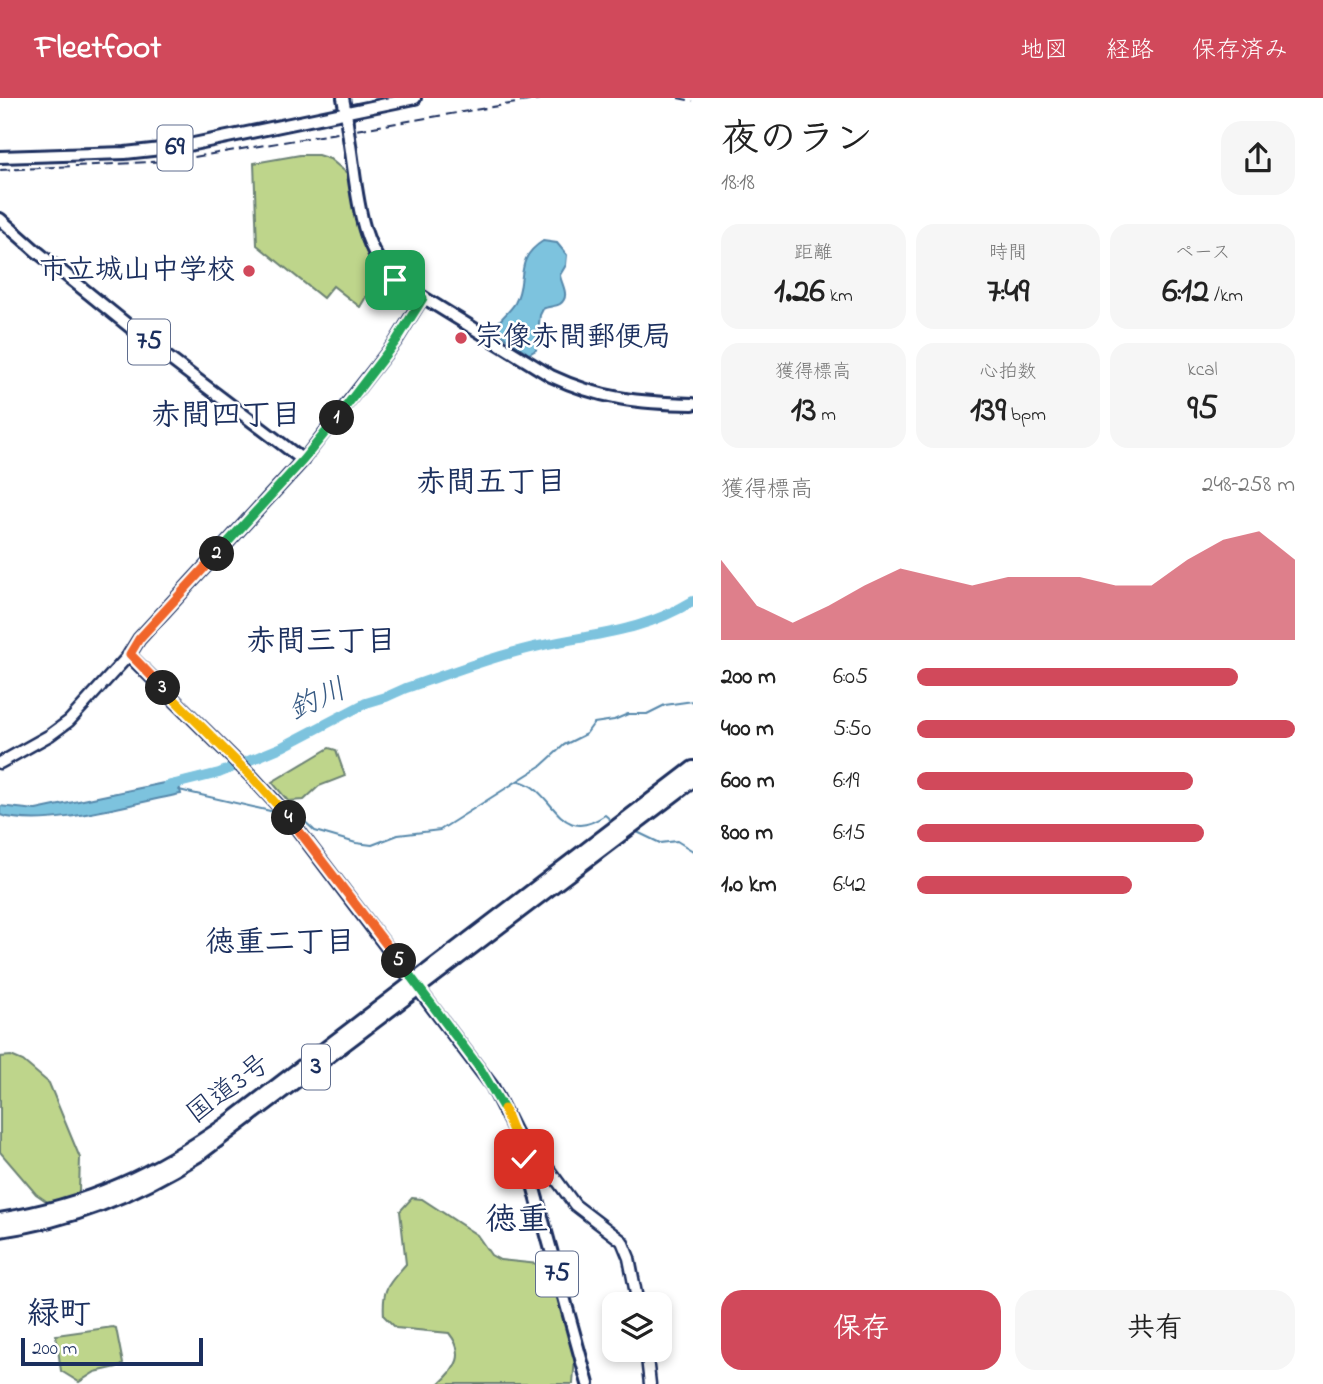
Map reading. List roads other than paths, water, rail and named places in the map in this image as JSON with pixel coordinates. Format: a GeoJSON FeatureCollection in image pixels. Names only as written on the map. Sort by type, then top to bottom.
{"type":"FeatureCollection","features":[{"type":"Feature","properties":{"kind":"highway","name":"国道3号"},"geometry":{"type":"LineString","coordinates":[[633,820],[693,768]]}},
{"type":"Feature","properties":{"kind":"highway","name":"国道3号"},"geometry":{"type":"LineString","coordinates":[[0,1220],[44,1212],[86,1200],[170,1162],[228,1123],[417,984],[633,820],[693,780]]}},
{"type":"Feature","properties":{"kind":"highway","name":"国道3号"},"geometry":{"type":"LineString","coordinates":[[0,1230],[92,1209],[172,1171],[215,1144],[417,984]]}},
{"type":"Feature","properties":{"kind":"main road"},"geometry":{"type":"LineString","coordinates":[[343,98],[368,242],[387,272],[423,298],[551,376],[573,386],[627,401],[693,404]]}},
{"type":"Feature","properties":{"kind":"main road","name":"69"},"geometry":{"type":"LineString","coordinates":[[0,157],[152,151],[265,128],[347,117],[415,98]]}},
{"type":"Feature","properties":{"kind":"main road","name":"75"},"geometry":{"type":"LineString","coordinates":[[0,219],[166,356],[303,460]]}},
{"type":"Feature","properties":{"kind":"main road"},"geometry":{"type":"LineString","coordinates":[[0,763],[69,721],[130,654],[139,639],[303,460],[396,341],[423,298]]}},
{"type":"Feature","properties":{"kind":"main road","name":"75"},"geometry":{"type":"LineString","coordinates":[[130,654],[275,801],[417,984],[492,1086],[516,1134],[526,1163],[588,1384]]}},
{"type":"Feature","properties":{"kind":"main road"},"geometry":{"type":"LineString","coordinates":[[526,1163],[538,1160],[544,1163],[575,1205],[618,1237],[626,1248],[635,1292]]}},
{"type":"Feature","properties":{"kind":"main road"},"geometry":{"type":"LineString","coordinates":[[647,1362],[650,1384]]}},
{"type":"Feature","properties":{"kind":"water"},"geometry":{"type":"Polygon","coordinates":[[[543,241],[557,243],[567,255],[566,265],[560,275],[565,297],[560,304],[543,309],[536,350],[529,354],[494,329],[519,295],[524,263],[528,255],[543,241]]]}},
{"type":"Feature","properties":{"kind":"water"},"geometry":{"type":"Polygon","coordinates":[[[178,780],[181,794],[89,814],[41,819],[19,819],[0,815],[0,806],[36,810],[178,780]]]}},
{"type":"Feature","properties":{"kind":"waterway","name":"釣川"},"geometry":{"type":"LineString","coordinates":[[167,786],[219,773],[282,747],[366,703],[406,688],[522,650],[636,626],[674,612],[693,601]]}},
{"type":"Feature","properties":{"kind":"waterway"},"geometry":{"type":"LineString","coordinates":[[295,817],[301,818],[315,831],[372,845],[398,835],[440,830],[541,766],[564,745],[586,734],[594,723],[614,720],[628,714],[647,714],[665,705],[693,701]]}},
{"type":"Feature","properties":{"kind":"waterway"},"geometry":{"type":"LineString","coordinates":[[519,781],[541,794],[567,821],[577,825],[589,823],[605,815],[613,822]]}},
{"type":"Feature","properties":{"kind":"waterway"},"geometry":{"type":"LineString","coordinates":[[179,790],[279,813]]}},
{"type":"Feature","properties":{"kind":"waterway"},"geometry":{"type":"LineString","coordinates":[[635,831],[660,843],[677,841],[693,851]]}},
{"type":"Feature","properties":{"kind":"railway"},"geometry":{"type":"LineString","coordinates":[[0,170],[170,161],[546,98]]}},
{"type":"Feature","properties":{"kind":"railway"},"geometry":{"type":"LineString","coordinates":[[678,98],[693,101]]}},
{"type":"Feature","properties":{"kind":"place","name":"市立城山中学校"},"geometry":{"type":"Point","coordinates":[249,271]}},
{"type":"Feature","properties":{"kind":"place","name":"宗像赤間郵便局"},"geometry":{"type":"Point","coordinates":[461,338]}},
{"type":"Feature","properties":{"kind":"district","name":"赤間四丁目"},"geometry":{"type":"Point","coordinates":[226,417]}},
{"type":"Feature","properties":{"kind":"district","name":"赤間五丁目"},"geometry":{"type":"Point","coordinates":[491,484]}},
{"type":"Feature","properties":{"kind":"district","name":"赤間三丁目"},"geometry":{"type":"Point","coordinates":[321,643]}},
{"type":"Feature","properties":{"kind":"district","name":"徳重二丁目"},"geometry":{"type":"Point","coordinates":[280,944]}},
{"type":"Feature","properties":{"kind":"district","name":"徳重"},"geometry":{"type":"Point","coordinates":[517,1221]}},
{"type":"Feature","properties":{"kind":"district","name":"緑町"},"geometry":{"type":"Point","coordinates":[59,1315]}}]}
